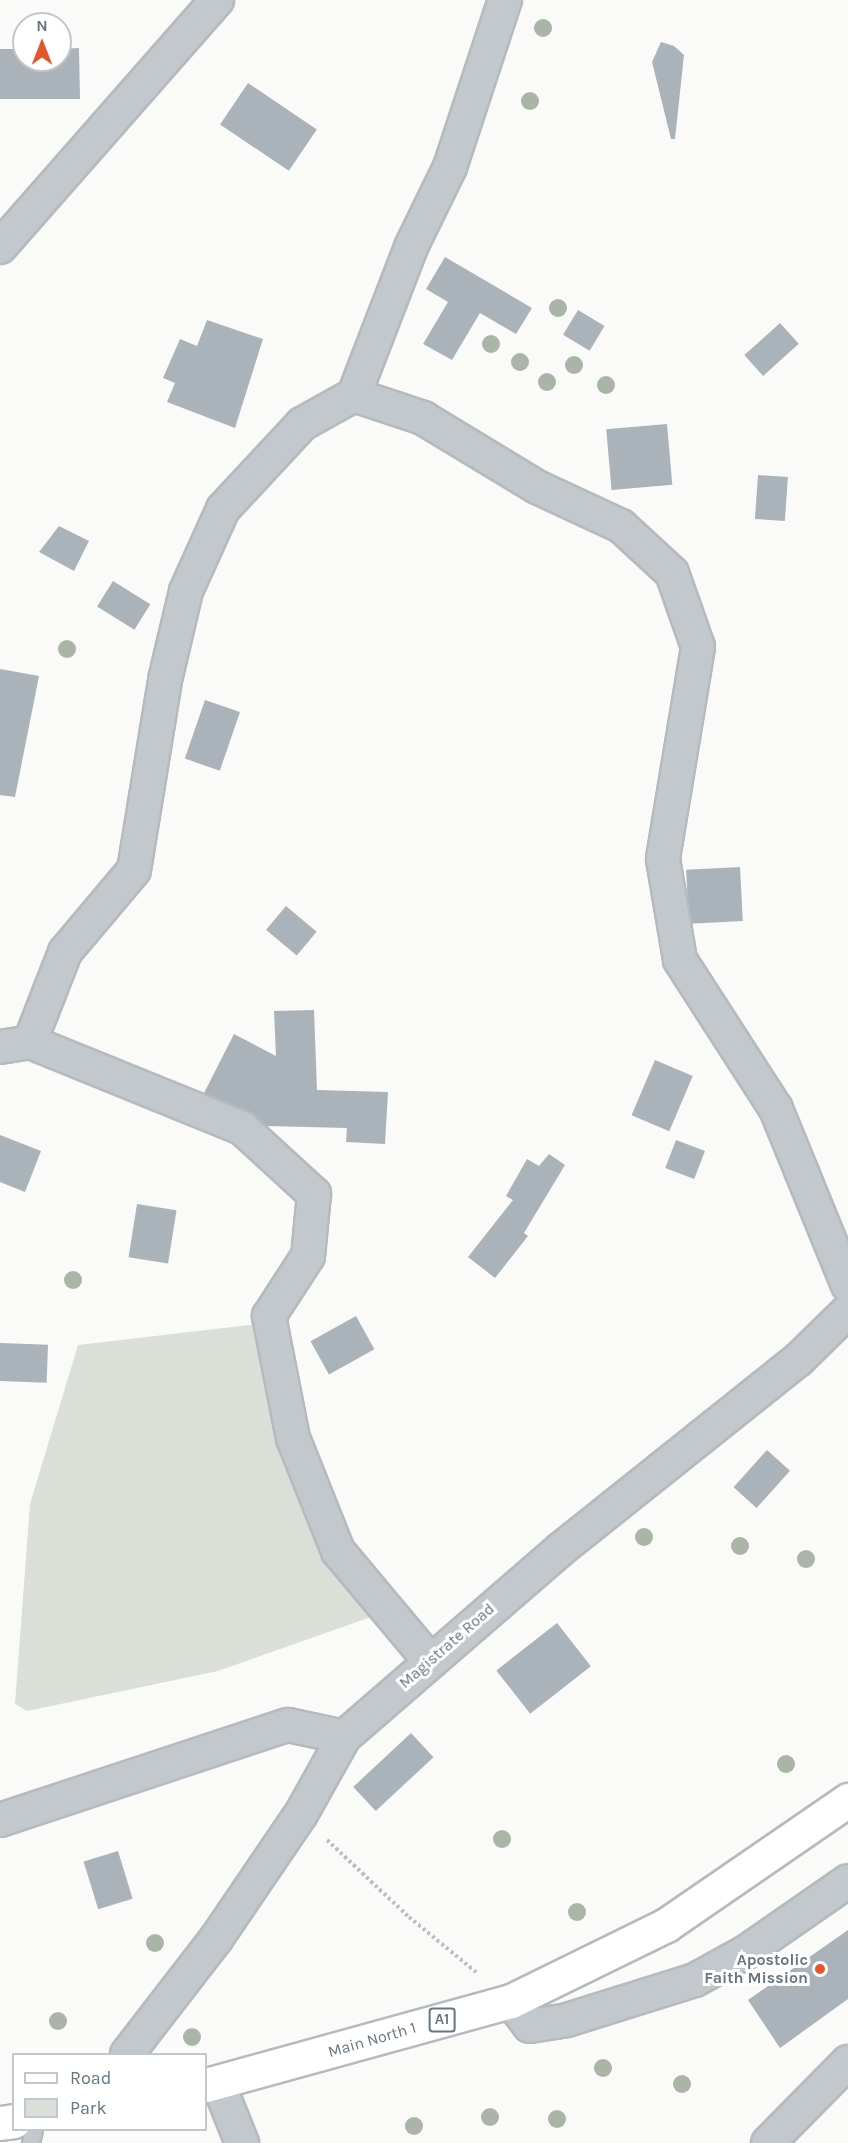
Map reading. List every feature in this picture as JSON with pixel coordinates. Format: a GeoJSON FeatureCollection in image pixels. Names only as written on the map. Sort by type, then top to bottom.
{"type":"FeatureCollection","features":[{"type":"Feature","properties":{"kind":"main road","name":"Main North 1"},"geometry":{"type":"LineString","coordinates":[[212,2084],[511,2001],[666,1925],[848,1800]]}},
{"type":"Feature","properties":{"kind":"street"},"geometry":{"type":"LineString","coordinates":[[0,247],[217,0]]}},
{"type":"Feature","properties":{"kind":"street"},"geometry":{"type":"LineString","coordinates":[[430,1661],[338,1551],[293,1438],[269,1316],[308,1256],[314,1194],[242,1128],[15,1044],[65,952],[134,870],[165,680],[186,591],[223,509],[302,424],[354,395],[411,247],[450,167],[505,0]]}},
{"type":"Feature","properties":{"kind":"street"},"geometry":{"type":"LineString","coordinates":[[354,395],[423,418],[537,487],[621,525],[672,573],[698,647],[663,859],[680,960],[776,1109],[848,1285]]}},
{"type":"Feature","properties":{"kind":"street","name":"Magistrate Road"},"geometry":{"type":"LineString","coordinates":[[129,2053],[216,1939],[301,1814],[344,1737],[561,1549],[798,1360],[848,1311]]}},
{"type":"Feature","properties":{"kind":"street"},"geometry":{"type":"LineString","coordinates":[[0,1820],[288,1725],[344,1737]]}},
{"type":"Feature","properties":{"kind":"street"},"geometry":{"type":"LineString","coordinates":[[511,2001],[530,2026],[567,2020],[695,1980],[746,1952],[848,1881]]}},
{"type":"Feature","properties":{"kind":"street"},"geometry":{"type":"LineString","coordinates":[[768,2143],[848,2062]]}},
{"type":"Feature","properties":{"kind":"street"},"geometry":{"type":"LineString","coordinates":[[212,2084],[242,2143]]}},
{"type":"Feature","properties":{"kind":"path"},"geometry":{"type":"LineString","coordinates":[[301,1814],[409,1917],[511,2001]]}},
{"type":"Feature","properties":{"kind":"green space"},"geometry":{"type":"Polygon","coordinates":[[[259,1324],[288,1439],[340,1579],[371,1617],[218,1671],[27,1711],[15,1704],[30,1504],[78,1345],[259,1324]]]}},
{"type":"Feature","properties":{"kind":"building"},"geometry":{"type":"Polygon","coordinates":[[[661,42],[674,46],[684,55],[675,139],[671,139],[652,62],[661,42]]]}},
{"type":"Feature","properties":{"kind":"building"},"geometry":{"type":"Polygon","coordinates":[[[72,48],[79,48],[80,99],[0,99],[0,49],[12,49],[12,72],[72,72],[72,48]]]}},
{"type":"Feature","properties":{"kind":"building"},"geometry":{"type":"Polygon","coordinates":[[[248,83],[317,129],[289,171],[220,124],[248,83]]]}},
{"type":"Feature","properties":{"kind":"building"},"geometry":{"type":"Polygon","coordinates":[[[445,257],[532,308],[516,334],[480,313],[452,360],[423,344],[448,302],[426,289],[445,257]]]}},
{"type":"Feature","properties":{"kind":"building"},"geometry":{"type":"Polygon","coordinates":[[[578,310],[605,326],[590,351],[563,335],[578,310]]]}},
{"type":"Feature","properties":{"kind":"building"},"geometry":{"type":"Polygon","coordinates":[[[207,320],[263,339],[235,428],[167,402],[175,383],[163,378],[180,339],[197,346],[207,320]]]}},
{"type":"Feature","properties":{"kind":"building"},"geometry":{"type":"Polygon","coordinates":[[[780,323],[799,344],[763,376],[744,355],[780,323]]]}},
{"type":"Feature","properties":{"kind":"building"},"geometry":{"type":"Polygon","coordinates":[[[667,424],[672,485],[612,490],[606,429],[667,424]]]}},
{"type":"Feature","properties":{"kind":"building"},"geometry":{"type":"Polygon","coordinates":[[[758,475],[788,477],[785,521],[755,519],[758,475]]]}},
{"type":"Feature","properties":{"kind":"building"},"geometry":{"type":"Polygon","coordinates":[[[59,526],[89,541],[74,571],[39,552],[59,526]]]}},
{"type":"Feature","properties":{"kind":"building"},"geometry":{"type":"Polygon","coordinates":[[[113,581],[150,604],[134,630],[97,606],[113,581]]]}},
{"type":"Feature","properties":{"kind":"building"},"geometry":{"type":"Polygon","coordinates":[[[0,669],[39,676],[15,797],[0,795],[0,669]]]}},
{"type":"Feature","properties":{"kind":"building"},"geometry":{"type":"Polygon","coordinates":[[[205,700],[240,712],[220,771],[185,759],[205,700]]]}},
{"type":"Feature","properties":{"kind":"building"},"geometry":{"type":"Polygon","coordinates":[[[740,867],[743,921],[689,924],[686,870],[740,867]]]}},
{"type":"Feature","properties":{"kind":"building"},"geometry":{"type":"Polygon","coordinates":[[[286,906],[317,932],[297,955],[266,930],[286,906]]]}},
{"type":"Feature","properties":{"kind":"building"},"geometry":{"type":"Polygon","coordinates":[[[314,1010],[317,1090],[388,1092],[385,1144],[346,1142],[347,1128],[267,1126],[249,1112],[204,1093],[234,1034],[276,1056],[274,1011],[314,1010]]]}},
{"type":"Feature","properties":{"kind":"building"},"geometry":{"type":"Polygon","coordinates":[[[655,1060],[693,1076],[669,1131],[632,1115],[655,1060]]]}},
{"type":"Feature","properties":{"kind":"building"},"geometry":{"type":"Polygon","coordinates":[[[0,1135],[41,1151],[25,1192],[0,1182],[0,1135]]]}},
{"type":"Feature","properties":{"kind":"building"},"geometry":{"type":"Polygon","coordinates":[[[676,1140],[705,1151],[694,1179],[665,1168],[676,1140]]]}},
{"type":"Feature","properties":{"kind":"building"},"geometry":{"type":"Polygon","coordinates":[[[549,1154],[565,1165],[524,1233],[528,1236],[495,1278],[468,1257],[513,1200],[506,1196],[527,1159],[539,1166],[549,1154]]]}},
{"type":"Feature","properties":{"kind":"building"},"geometry":{"type":"Polygon","coordinates":[[[137,1204],[177,1210],[168,1264],[129,1257],[137,1204]]]}},
{"type":"Feature","properties":{"kind":"building"},"geometry":{"type":"Polygon","coordinates":[[[356,1316],[374,1349],[329,1374],[311,1341],[356,1316]]]}},
{"type":"Feature","properties":{"kind":"building"},"geometry":{"type":"Polygon","coordinates":[[[0,1343],[48,1345],[47,1383],[0,1381],[0,1343]]]}},
{"type":"Feature","properties":{"kind":"building"},"geometry":{"type":"Polygon","coordinates":[[[767,1450],[790,1471],[757,1508],[734,1487],[767,1450]]]}},
{"type":"Feature","properties":{"kind":"building"},"geometry":{"type":"Polygon","coordinates":[[[557,1623],[591,1666],[530,1714],[496,1670],[557,1623]]]}},
{"type":"Feature","properties":{"kind":"building"},"geometry":{"type":"Polygon","coordinates":[[[411,1733],[434,1757],[376,1811],[353,1787],[411,1733]]]}},
{"type":"Feature","properties":{"kind":"building"},"geometry":{"type":"Polygon","coordinates":[[[118,1851],[133,1899],[98,1909],[84,1862],[118,1851]]]}},
{"type":"Feature","properties":{"kind":"building","name":"Apostolic Faith Mission"},"geometry":{"type":"Polygon","coordinates":[[[848,1930],[848,1999],[780,2048],[748,2000],[848,1930]]]}},
{"type":"Feature","properties":{"kind":"place","name":"Apostolic Faith Mission"},"geometry":{"type":"Point","coordinates":[820,1969]}}]}
